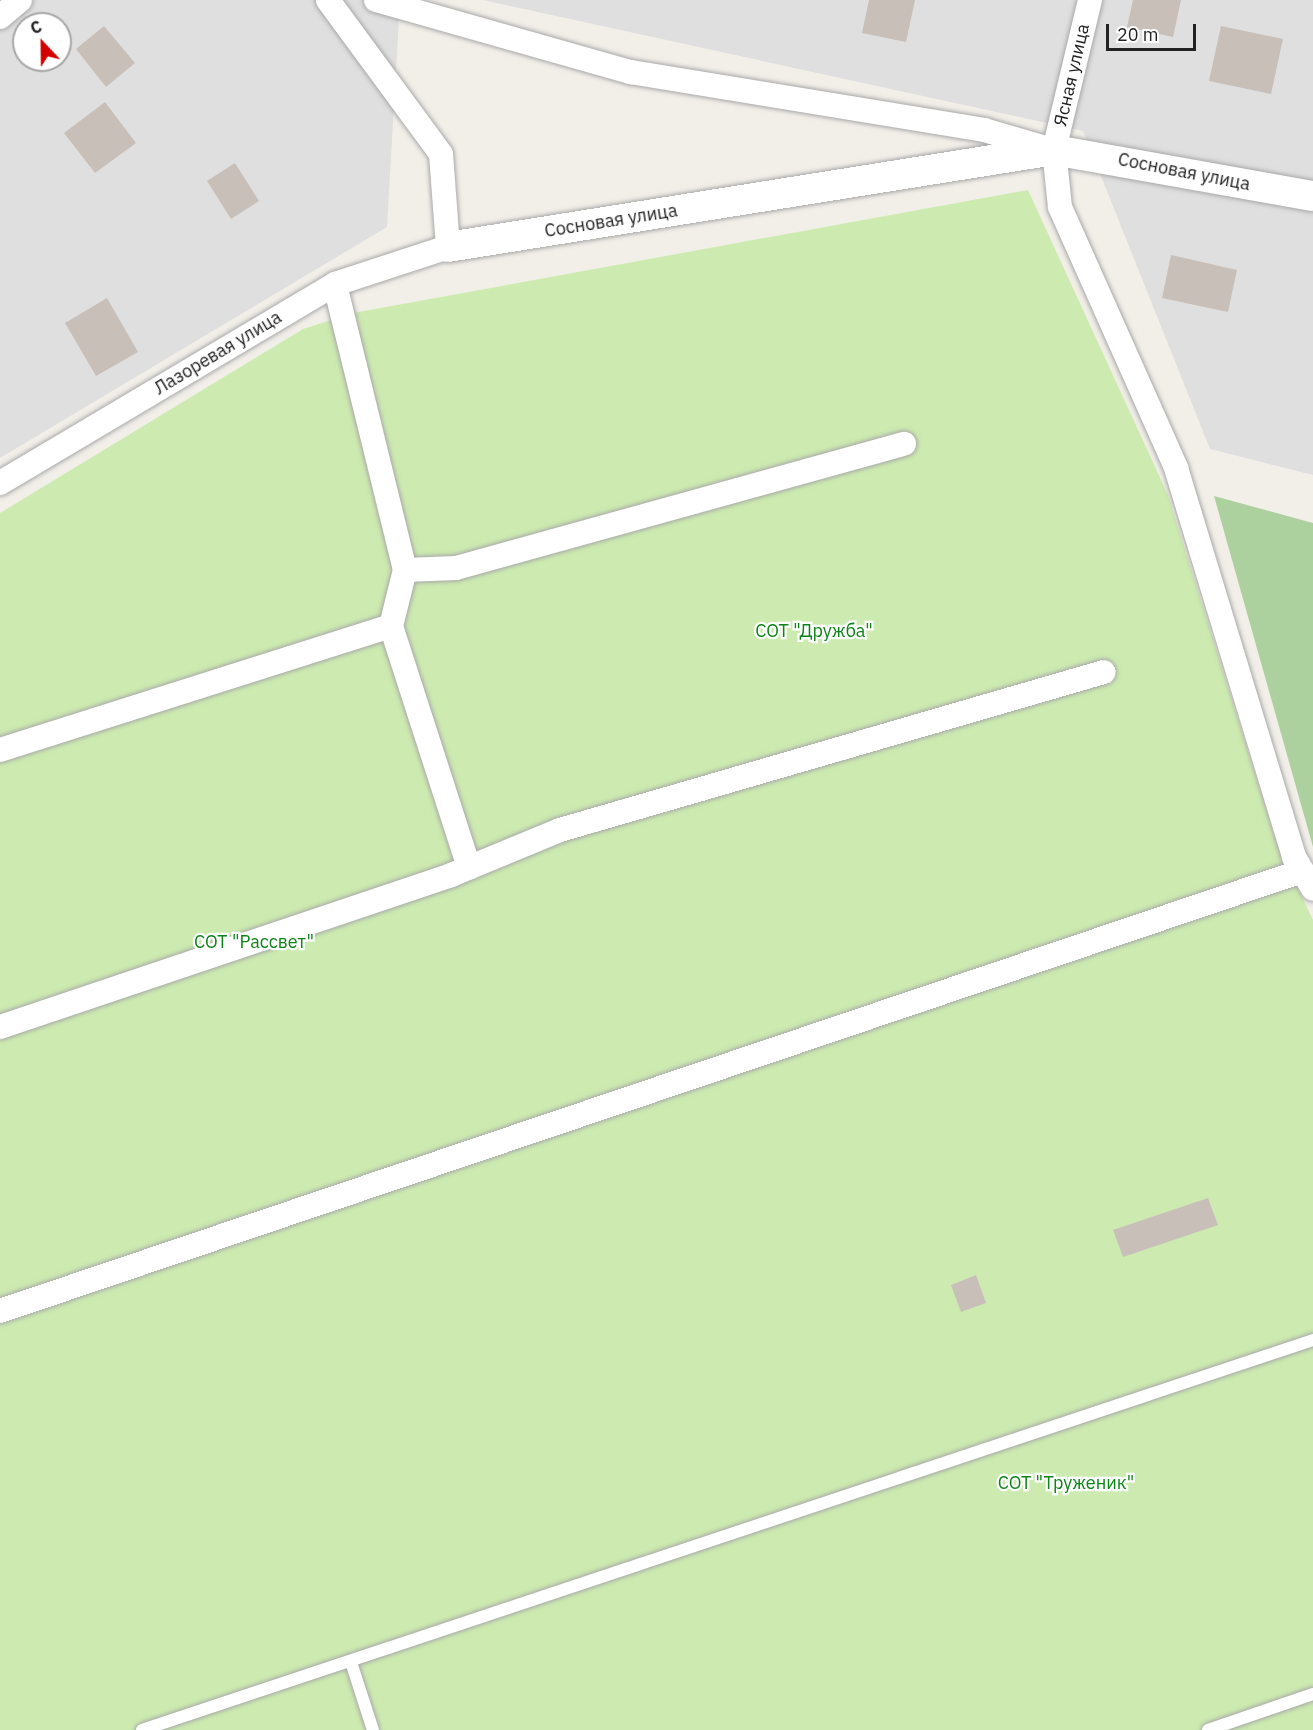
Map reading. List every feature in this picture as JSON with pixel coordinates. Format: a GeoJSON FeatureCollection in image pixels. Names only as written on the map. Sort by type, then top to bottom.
{"type":"FeatureCollection","features":[{"type":"Feature","properties":{"kind":"street"},"geometry":{"type":"LineString","coordinates":[[0,17],[20,0]]}},
{"type":"Feature","properties":{"kind":"street"},"geometry":{"type":"LineString","coordinates":[[328,0],[441,154],[448,247]]}},
{"type":"Feature","properties":{"kind":"street","name":"Сосновая улица"},"geometry":{"type":"LineString","coordinates":[[376,0],[631,72],[984,130],[1054,150],[1313,196]]}},
{"type":"Feature","properties":{"kind":"street","name":"Ясная улица"},"geometry":{"type":"LineString","coordinates":[[1090,0],[1054,150],[1060,207],[1176,468],[1308,880]]}},
{"type":"Feature","properties":{"kind":"street","name":"Сосновая улица"},"geometry":{"type":"LineString","coordinates":[[448,247],[1054,150]]}},
{"type":"Feature","properties":{"kind":"street","name":"Лазоревая улица"},"geometry":{"type":"LineString","coordinates":[[0,483],[335,284],[448,247]]}},
{"type":"Feature","properties":{"kind":"street"},"geometry":{"type":"LineString","coordinates":[[335,284],[405,570],[391,626],[469,868]]}},
{"type":"Feature","properties":{"kind":"street"},"geometry":{"type":"LineString","coordinates":[[405,570],[456,568],[904,444]]}},
{"type":"Feature","properties":{"kind":"street"},"geometry":{"type":"LineString","coordinates":[[0,750],[391,626]]}},
{"type":"Feature","properties":{"kind":"street"},"geometry":{"type":"LineString","coordinates":[[0,1027],[469,868],[560,830],[1104,672]]}},
{"type":"Feature","properties":{"kind":"street"},"geometry":{"type":"LineString","coordinates":[[0,1311],[1308,880]]}},
{"type":"Feature","properties":{"kind":"lane"},"geometry":{"type":"LineString","coordinates":[[142,1730],[1313,1340]]}},
{"type":"Feature","properties":{"kind":"lane"},"geometry":{"type":"LineString","coordinates":[[351,1662],[373,1730]]}},
{"type":"Feature","properties":{"kind":"lane"},"geometry":{"type":"LineString","coordinates":[[1208,1730],[1313,1694]]}},
{"type":"Feature","properties":{"kind":"shaded area"},"geometry":{"type":"Polygon","coordinates":[[[0,0],[400,0],[387,227],[0,458],[0,0]]]}},
{"type":"Feature","properties":{"kind":"shaded area"},"geometry":{"type":"Polygon","coordinates":[[[483,0],[1313,0],[1313,475],[1210,449],[1083,131],[483,0]]]}},
{"type":"Feature","properties":{"kind":"green space"},"geometry":{"type":"Polygon","coordinates":[[[1028,190],[1168,495],[1277,844],[1313,920],[1313,1730],[0,1730],[0,513],[303,329],[353,313],[1028,190]]]}},
{"type":"Feature","properties":{"kind":"green space"},"geometry":{"type":"Polygon","coordinates":[[[1214,496],[1313,523],[1313,847],[1214,496]]]}},
{"type":"Feature","properties":{"kind":"building"},"geometry":{"type":"Polygon","coordinates":[[[869,0],[915,0],[906,42],[862,33],[869,0]]]}},
{"type":"Feature","properties":{"kind":"building"},"geometry":{"type":"Polygon","coordinates":[[[1133,0],[1181,0],[1173,37],[1127,27],[1133,0]]]}},
{"type":"Feature","properties":{"kind":"building"},"geometry":{"type":"Polygon","coordinates":[[[104,26],[135,63],[106,87],[76,49],[104,26]]]}},
{"type":"Feature","properties":{"kind":"building"},"geometry":{"type":"Polygon","coordinates":[[[1221,26],[1283,39],[1271,94],[1209,81],[1221,26]]]}},
{"type":"Feature","properties":{"kind":"building"},"geometry":{"type":"Polygon","coordinates":[[[105,102],[136,143],[95,173],[64,133],[105,102]]]}},
{"type":"Feature","properties":{"kind":"building"},"geometry":{"type":"Polygon","coordinates":[[[235,163],[259,201],[231,219],[207,181],[235,163]]]}},
{"type":"Feature","properties":{"kind":"building"},"geometry":{"type":"Polygon","coordinates":[[[1171,255],[1237,270],[1228,312],[1162,298],[1171,255]]]}},
{"type":"Feature","properties":{"kind":"building"},"geometry":{"type":"Polygon","coordinates":[[[107,298],[138,352],[96,376],[65,323],[107,298]]]}},
{"type":"Feature","properties":{"kind":"building"},"geometry":{"type":"Polygon","coordinates":[[[1208,1198],[1218,1225],[1123,1257],[1113,1230],[1208,1198]]]}},
{"type":"Feature","properties":{"kind":"building"},"geometry":{"type":"Polygon","coordinates":[[[976,1275],[986,1303],[961,1312],[951,1285],[976,1275]]]}},
{"type":"Feature","properties":{"kind":"park label","name":"СОТ \"Дружба\""},"geometry":{"type":"Point","coordinates":[814,631]}},
{"type":"Feature","properties":{"kind":"park label","name":"СОТ \"Рассвет\""},"geometry":{"type":"Point","coordinates":[254,942]}},
{"type":"Feature","properties":{"kind":"park label","name":"СОТ \"Труженик\""},"geometry":{"type":"Point","coordinates":[1066,1483]}}]}
